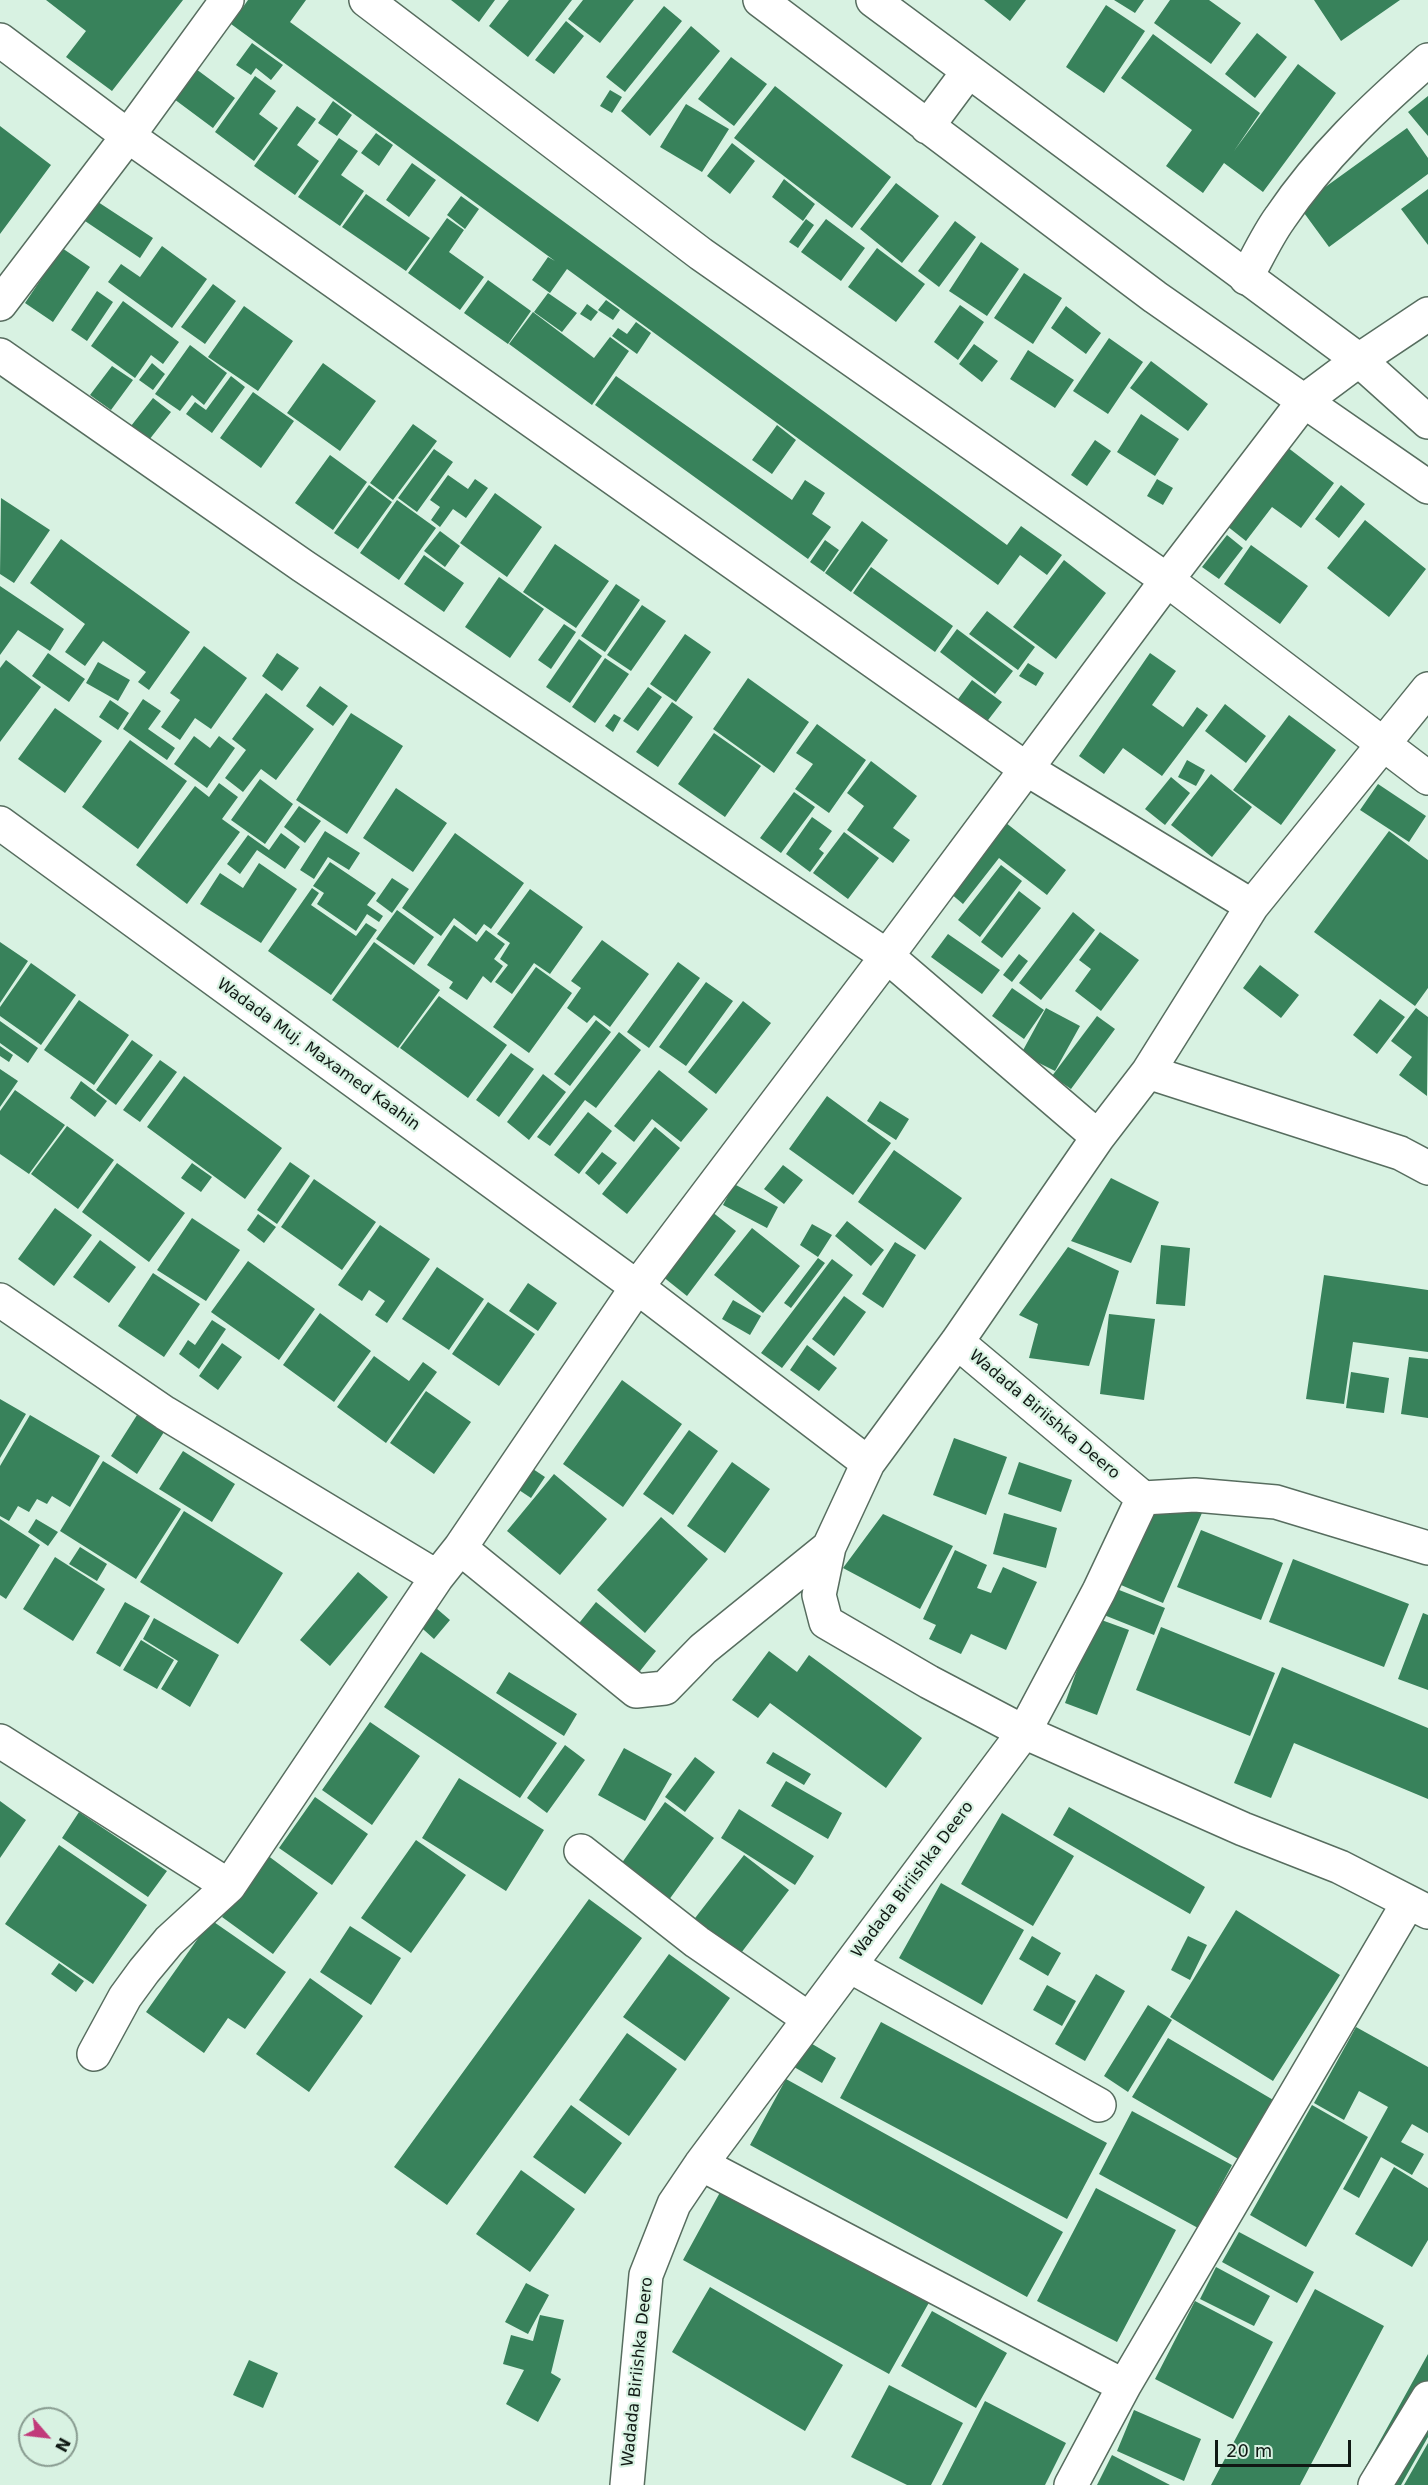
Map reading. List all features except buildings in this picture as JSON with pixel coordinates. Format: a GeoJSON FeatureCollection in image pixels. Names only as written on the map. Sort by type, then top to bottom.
{"type":"FeatureCollection","features":[{"type":"Feature","properties":{"kind":"street"},"geometry":{"type":"LineString","coordinates":[[0,304],[128,136],[227,0]]}},
{"type":"Feature","properties":{"kind":"street"},"geometry":{"type":"LineString","coordinates":[[366,0],[701,254],[1167,580],[1428,778]]}},
{"type":"Feature","properties":{"kind":"street"},"geometry":{"type":"LineString","coordinates":[[760,0],[1155,297],[1428,487]]}},
{"type":"Feature","properties":{"kind":"street"},"geometry":{"type":"LineString","coordinates":[[873,0],[1359,360],[1428,422]]}},
{"type":"Feature","properties":{"kind":"street"},"geometry":{"type":"LineString","coordinates":[[0,40],[128,136],[1025,768],[1252,906]]}},
{"type":"Feature","properties":{"kind":"street"},"geometry":{"type":"LineString","coordinates":[[1246,278],[1279,219],[1325,160],[1368,113],[1428,60]]}},
{"type":"Feature","properties":{"kind":"street"},"geometry":{"type":"LineString","coordinates":[[927,127],[968,72]]}},
{"type":"Feature","properties":{"kind":"street"},"geometry":{"type":"LineString","coordinates":[[94,2054],[125,1997],[144,1971],[169,1941],[229,1886],[437,1577],[460,1548],[637,1287],[887,956],[1025,768],[1304,401],[1359,360],[1428,314]]}},
{"type":"Feature","properties":{"kind":"street"},"geometry":{"type":"LineString","coordinates":[[0,355],[313,572],[887,956],[1098,1137]]}},
{"type":"Feature","properties":{"kind":"street"},"geometry":{"type":"LineString","coordinates":[[1071,2485],[1124,2386],[1418,1907],[1340,1867],[1243,1829],[1024,1732],[929,1682],[826,1622],[819,1595],[829,1547],[868,1463],[957,1342],[1098,1137],[1148,1072],[1252,906],[1428,689]]}},
{"type":"Feature","properties":{"kind":"street","name":"Wadada Muj. Maxamed Kaahin"},"geometry":{"type":"LineString","coordinates":[[0,823],[637,1287],[868,1463]]}},
{"type":"Feature","properties":{"kind":"street"},"geometry":{"type":"LineString","coordinates":[[1148,1072],[1400,1153],[1428,1168]]}},
{"type":"Feature","properties":{"kind":"street"},"geometry":{"type":"LineString","coordinates":[[0,1300],[165,1413],[437,1577]]}},
{"type":"Feature","properties":{"kind":"street","name":"Wadada Biriishka Deero"},"geometry":{"type":"LineString","coordinates":[[627,2485],[646,2275],[674,2204],[701,2164],[1024,1732],[1099,1591],[1143,1498],[957,1342]]}},
{"type":"Feature","properties":{"kind":"street"},"geometry":{"type":"LineString","coordinates":[[1143,1498],[1195,1495],[1276,1502],[1428,1548]]}},
{"type":"Feature","properties":{"kind":"street"},"geometry":{"type":"LineString","coordinates":[[460,1548],[636,1691],[665,1688],[703,1649],[829,1547]]}},
{"type":"Feature","properties":{"kind":"street"},"geometry":{"type":"LineString","coordinates":[[0,1741],[229,1886]]}},
{"type":"Feature","properties":{"kind":"street"},"geometry":{"type":"LineString","coordinates":[[581,1851],[697,1942],[809,2019]]}},
{"type":"Feature","properties":{"kind":"street"},"geometry":{"type":"LineString","coordinates":[[850,1966],[1100,2105]]}},
{"type":"Feature","properties":{"kind":"street"},"geometry":{"type":"LineString","coordinates":[[701,2164],[1124,2386]]}},
{"type":"Feature","properties":{"kind":"street"},"geometry":{"type":"LineString","coordinates":[[1375,2485],[1428,2398]]}}]}
